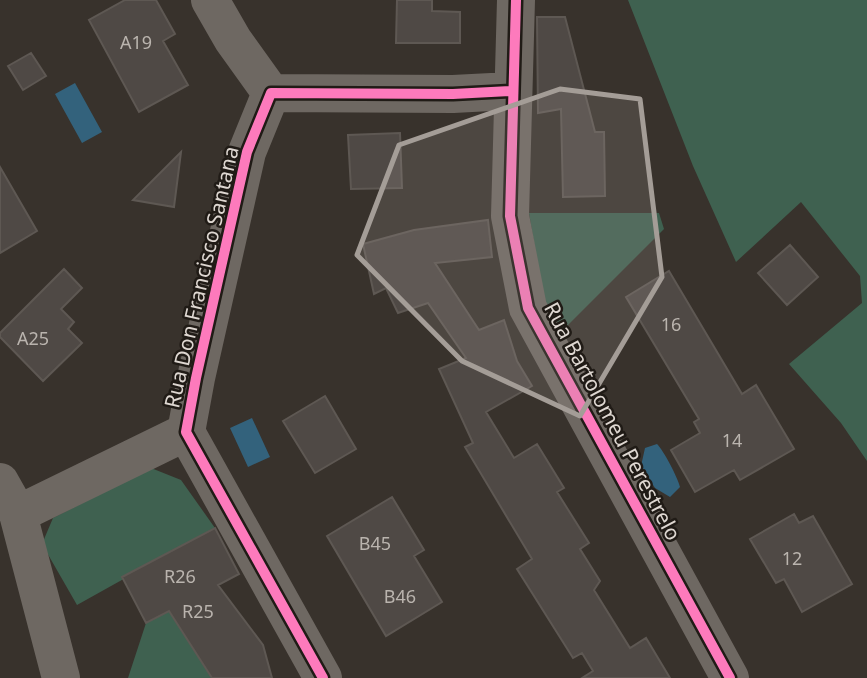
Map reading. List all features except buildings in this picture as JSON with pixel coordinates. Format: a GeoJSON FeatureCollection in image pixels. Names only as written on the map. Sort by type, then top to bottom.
{"type":"FeatureCollection","features":[{"type":"Feature","properties":{"kind":"street"},"geometry":{"type":"LineString","coordinates":[[210,0],[233,40],[271,93],[453,94],[511,91]]}},
{"type":"Feature","properties":{"kind":"street","name":"Rua Bartolomeu Perestrelo"},"geometry":{"type":"LineString","coordinates":[[516,0],[511,91],[510,216],[528,308],[730,678]]}},
{"type":"Feature","properties":{"kind":"street","name":"Rua Don Francisco Santana"},"geometry":{"type":"LineString","coordinates":[[271,93],[247,152],[195,378],[186,432],[323,678]]}},
{"type":"Feature","properties":{"kind":"street"},"geometry":{"type":"LineString","coordinates":[[61,678],[9,498],[186,432]]}},
{"type":"Feature","properties":{"kind":"highlighted area"},"geometry":{"type":"Polygon","coordinates":[[[560,89],[640,99],[662,277],[580,416],[462,361],[357,255],[399,145],[560,89]]]}},
{"type":"Feature","properties":{"kind":"green space"},"geometry":{"type":"Polygon","coordinates":[[[628,0],[867,0],[867,461],[841,423],[789,364],[862,303],[860,276],[801,202],[736,262],[693,166],[628,0]]]}},
{"type":"Feature","properties":{"kind":"green space"},"geometry":{"type":"Polygon","coordinates":[[[529,213],[659,213],[664,229],[558,335],[543,296],[529,213]]]}},
{"type":"Feature","properties":{"kind":"green space"},"geometry":{"type":"Polygon","coordinates":[[[151,468],[181,480],[215,528],[77,605],[42,544],[53,518],[151,468]]]}},
{"type":"Feature","properties":{"kind":"green space"},"geometry":{"type":"Polygon","coordinates":[[[169,611],[212,678],[128,678],[146,623],[169,611]]]}},
{"type":"Feature","properties":{"kind":"water"},"geometry":{"type":"Polygon","coordinates":[[[75,83],[102,132],[82,143],[55,94],[75,83]]]}},
{"type":"Feature","properties":{"kind":"water"},"geometry":{"type":"Polygon","coordinates":[[[252,418],[270,457],[248,467],[230,428],[252,418]]]}},
{"type":"Feature","properties":{"kind":"water"},"geometry":{"type":"Polygon","coordinates":[[[657,444],[680,487],[670,497],[655,488],[641,466],[645,448],[657,444]]]}},
{"type":"Feature","properties":{"kind":"cycle path"},"geometry":{"type":"LineString","coordinates":[[516,0],[510,216],[528,308],[730,678]]}},
{"type":"Feature","properties":{"kind":"cycle path"},"geometry":{"type":"LineString","coordinates":[[323,678],[186,432],[247,152],[271,93],[453,94],[511,91]]}}]}
